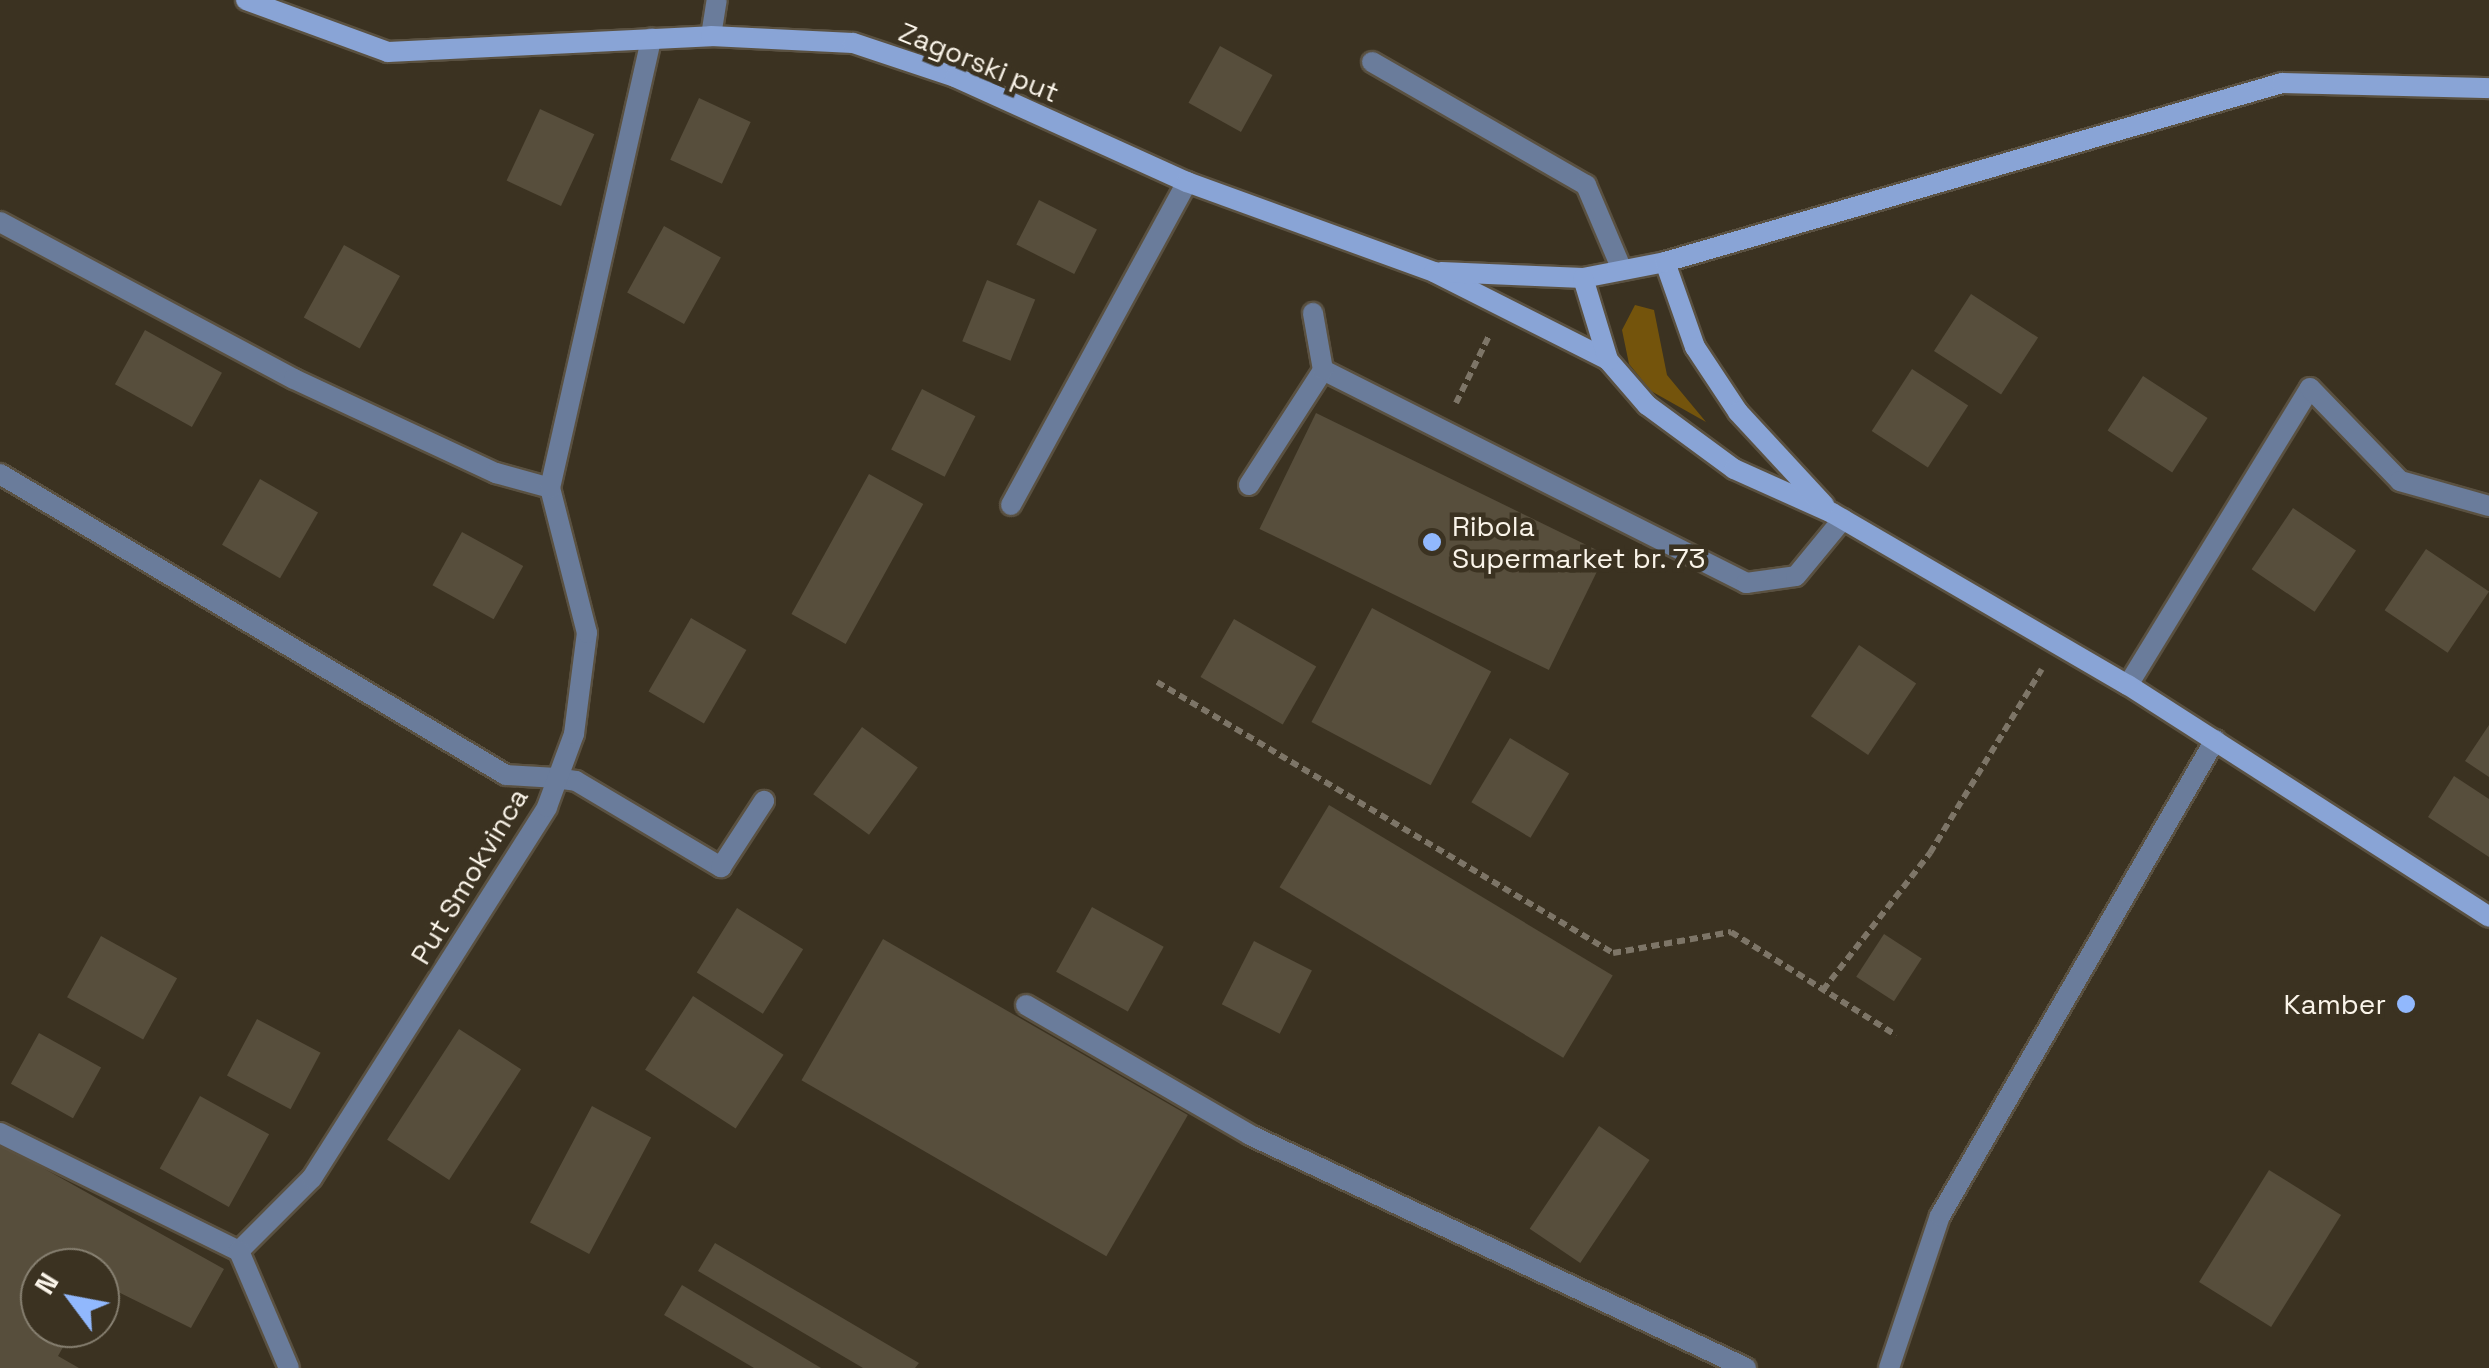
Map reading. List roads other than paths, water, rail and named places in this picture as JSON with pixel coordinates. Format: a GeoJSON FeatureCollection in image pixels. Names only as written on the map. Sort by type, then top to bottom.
{"type":"FeatureCollection","features":[{"type":"Feature","properties":{"kind":"main road","name":"Zagorski put"},"geometry":{"type":"LineString","coordinates":[[246,0],[388,52],[711,36],[853,43],[955,77],[1188,182],[1434,272]]}},
{"type":"Feature","properties":{"kind":"main road"},"geometry":{"type":"LineString","coordinates":[[1434,272],[1583,278],[1664,262],[2282,82],[2489,88]]}},
{"type":"Feature","properties":{"kind":"main road"},"geometry":{"type":"LineString","coordinates":[[1664,262],[1695,347],[1738,412],[1838,516]]}},
{"type":"Feature","properties":{"kind":"main road"},"geometry":{"type":"LineString","coordinates":[[1434,272],[1608,360],[1648,405],[1734,469],[1838,516],[2128,685],[2489,917]]}},
{"type":"Feature","properties":{"kind":"main road"},"geometry":{"type":"LineString","coordinates":[[1583,278],[1608,360]]}},
{"type":"Feature","properties":{"kind":"street"},"geometry":{"type":"LineString","coordinates":[[711,36],[717,0]]}},
{"type":"Feature","properties":{"kind":"street","name":"Put Smokvinca"},"geometry":{"type":"LineString","coordinates":[[239,1252],[312,1178],[548,807],[554,778],[574,734],[586,633],[550,488],[651,38]]}},
{"type":"Feature","properties":{"kind":"street"},"geometry":{"type":"LineString","coordinates":[[1372,62],[1586,185],[1622,270]]}},
{"type":"Feature","properties":{"kind":"street"},"geometry":{"type":"LineString","coordinates":[[1012,505],[1188,182]]}},
{"type":"Feature","properties":{"kind":"street"},"geometry":{"type":"LineString","coordinates":[[0,222],[294,379],[496,473],[550,488]]}},
{"type":"Feature","properties":{"kind":"street"},"geometry":{"type":"LineString","coordinates":[[1249,484],[1323,370],[1313,313]]}},
{"type":"Feature","properties":{"kind":"street"},"geometry":{"type":"LineString","coordinates":[[1323,370],[1746,583],[1796,576],[1838,516]]}},
{"type":"Feature","properties":{"kind":"street"},"geometry":{"type":"LineString","coordinates":[[2128,685],[2310,388],[2400,481],[2489,506]]}},
{"type":"Feature","properties":{"kind":"street"},"geometry":{"type":"LineString","coordinates":[[0,474],[506,775],[576,781],[721,868],[764,800]]}},
{"type":"Feature","properties":{"kind":"street"},"geometry":{"type":"LineString","coordinates":[[1889,1368],[1940,1216],[2214,740]]}},
{"type":"Feature","properties":{"kind":"street"},"geometry":{"type":"LineString","coordinates":[[1026,1004],[1250,1135],[1746,1368]]}},
{"type":"Feature","properties":{"kind":"street"},"geometry":{"type":"LineString","coordinates":[[0,1134],[239,1252],[288,1368]]}},
{"type":"Feature","properties":{"kind":"place","name":"Ribola Supermarket br. 73"},"geometry":{"type":"Point","coordinates":[1432,542]}},
{"type":"Feature","properties":{"kind":"place","name":"Kamber"},"geometry":{"type":"Point","coordinates":[2406,1004]}}]}
